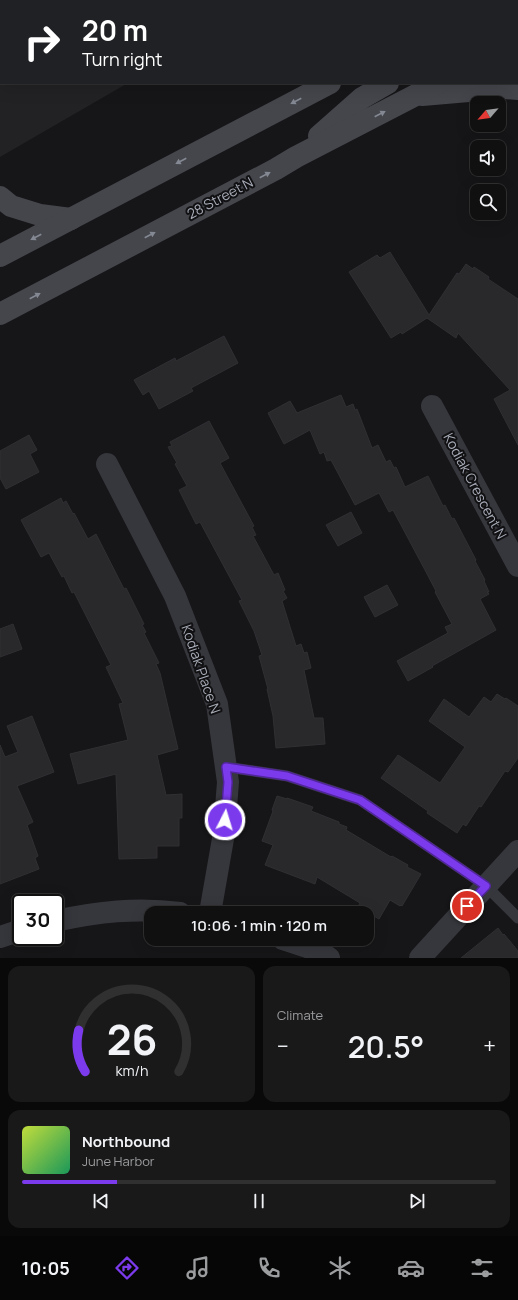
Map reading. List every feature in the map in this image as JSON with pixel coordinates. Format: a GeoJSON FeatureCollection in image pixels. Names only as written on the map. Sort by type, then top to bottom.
{"type":"FeatureCollection","features":[{"type":"Feature","properties":{"kind":"main road"},"geometry":{"type":"LineString","coordinates":[[0,256],[328,84]]}},
{"type":"Feature","properties":{"kind":"main road"},"geometry":{"type":"LineString","coordinates":[[296,157],[362,98],[386,84]]}},
{"type":"Feature","properties":{"kind":"main road","name":"28 Street N"},"geometry":{"type":"LineString","coordinates":[[0,314],[437,84]]}},
{"type":"Feature","properties":{"kind":"main road"},"geometry":{"type":"LineString","coordinates":[[414,96],[504,88],[518,89]]}},
{"type":"Feature","properties":{"kind":"main road"},"geometry":{"type":"LineString","coordinates":[[0,197],[11,206],[40,215],[71,219]]}},
{"type":"Feature","properties":{"kind":"street","name":"Kodiak Crescent N"},"geometry":{"type":"LineString","coordinates":[[432,406],[518,566]]}},
{"type":"Feature","properties":{"kind":"street","name":"Kodiak Place N"},"geometry":{"type":"LineString","coordinates":[[107,464],[175,596],[217,704],[228,782],[224,833],[211,906]]}},
{"type":"Feature","properties":{"kind":"street"},"geometry":{"type":"LineString","coordinates":[[420,958],[518,851]]}},
{"type":"Feature","properties":{"kind":"street"},"geometry":{"type":"LineString","coordinates":[[64,919],[125,910],[144,910]]}},
{"type":"Feature","properties":{"kind":"street"},"geometry":{"type":"LineString","coordinates":[[0,937],[12,933]]}},
{"type":"Feature","properties":{"kind":"street"},"geometry":{"type":"LineString","coordinates":[[302,946],[319,952],[329,958]]}},
{"type":"Feature","properties":{"kind":"lane"},"geometry":{"type":"LineString","coordinates":[[226,767],[287,776],[360,800],[486,886],[518,918]]}},
{"type":"Feature","properties":{"kind":"shaded area"},"geometry":{"type":"Polygon","coordinates":[[[0,84],[126,84],[0,157],[0,84]]]}},
{"type":"Feature","properties":{"kind":"building"},"geometry":{"type":"Polygon","coordinates":[[[390,252],[429,315],[457,273],[459,274],[466,264],[473,269],[474,267],[489,277],[488,279],[518,299],[518,445],[494,399],[510,390],[458,333],[456,338],[427,318],[402,334],[401,332],[391,338],[349,272],[377,255],[380,258],[390,252]]]}},
{"type":"Feature","properties":{"kind":"building"},"geometry":{"type":"Polygon","coordinates":[[[224,336],[238,363],[191,388],[193,391],[159,409],[149,391],[143,395],[134,380],[175,358],[176,361],[224,336]]]}},
{"type":"Feature","properties":{"kind":"building"},"geometry":{"type":"Polygon","coordinates":[[[341,395],[346,407],[353,404],[355,410],[357,409],[372,448],[378,445],[386,462],[390,460],[394,468],[396,467],[405,487],[428,476],[443,506],[445,505],[452,519],[454,518],[476,560],[475,561],[485,580],[484,581],[489,592],[487,592],[489,594],[480,599],[496,630],[408,681],[397,661],[448,633],[445,627],[452,624],[435,592],[436,591],[393,510],[389,512],[379,493],[355,505],[331,460],[327,461],[324,452],[320,454],[310,430],[284,444],[268,413],[290,401],[297,413],[341,395]]]}},
{"type":"Feature","properties":{"kind":"building"},"geometry":{"type":"Polygon","coordinates":[[[209,421],[229,458],[220,463],[254,526],[252,527],[256,535],[253,536],[274,575],[278,573],[285,590],[283,591],[287,598],[282,601],[296,646],[301,644],[304,653],[307,652],[311,668],[304,670],[314,718],[323,718],[325,744],[276,748],[273,716],[268,689],[259,656],[262,655],[254,631],[239,601],[242,600],[200,522],[196,524],[179,490],[187,486],[168,447],[172,446],[170,442],[209,421]]]}},
{"type":"Feature","properties":{"kind":"building"},"geometry":{"type":"Polygon","coordinates":[[[29,435],[37,450],[30,454],[39,472],[6,489],[0,478],[0,451],[29,435]]]}},
{"type":"Feature","properties":{"kind":"building"},"geometry":{"type":"Polygon","coordinates":[[[61,498],[63,503],[66,501],[73,514],[74,513],[88,539],[96,534],[144,624],[142,625],[146,632],[144,633],[159,663],[156,664],[160,673],[178,749],[157,755],[166,795],[182,794],[182,818],[179,818],[179,846],[157,846],[157,858],[119,859],[116,774],[78,784],[70,754],[128,740],[119,704],[123,703],[106,667],[111,665],[74,592],[72,593],[64,576],[62,577],[49,553],[41,557],[21,520],[61,498]]]}},
{"type":"Feature","properties":{"kind":"building"},"geometry":{"type":"Polygon","coordinates":[[[351,512],[362,533],[338,546],[326,525],[351,512]]]}},
{"type":"Feature","properties":{"kind":"building"},"geometry":{"type":"Polygon","coordinates":[[[387,585],[398,605],[375,617],[364,597],[387,585]]]}},
{"type":"Feature","properties":{"kind":"building"},"geometry":{"type":"Polygon","coordinates":[[[13,624],[22,649],[0,657],[0,629],[13,624]]]}},
{"type":"Feature","properties":{"kind":"building"},"geometry":{"type":"Polygon","coordinates":[[[497,694],[518,706],[518,758],[508,772],[505,771],[481,807],[479,806],[466,826],[463,824],[457,833],[427,813],[428,811],[381,778],[398,755],[440,783],[465,747],[429,721],[444,699],[469,717],[484,697],[491,702],[497,694]]]}},
{"type":"Feature","properties":{"kind":"building"},"geometry":{"type":"Polygon","coordinates":[[[32,716],[54,772],[17,786],[33,822],[27,825],[38,856],[35,858],[39,869],[0,884],[0,745],[5,757],[18,752],[7,726],[32,716]]]}},
{"type":"Feature","properties":{"kind":"building"},"geometry":{"type":"Polygon","coordinates":[[[277,796],[313,807],[311,811],[339,822],[339,824],[347,827],[346,830],[421,874],[402,906],[390,900],[379,919],[374,916],[374,906],[358,906],[360,903],[317,877],[315,884],[265,865],[273,845],[262,841],[273,811],[272,810],[277,796]]]}},
{"type":"Feature","properties":{"kind":"building"},"geometry":{"type":"Polygon","coordinates":[[[498,928],[518,951],[518,958],[461,958],[498,928]]]}},
{"type":"Feature","properties":{"kind":"route"},"geometry":{"type":"LineString","coordinates":[[225,820],[228,782],[226,767],[287,776],[360,800],[486,886],[467,906]]}}]}
